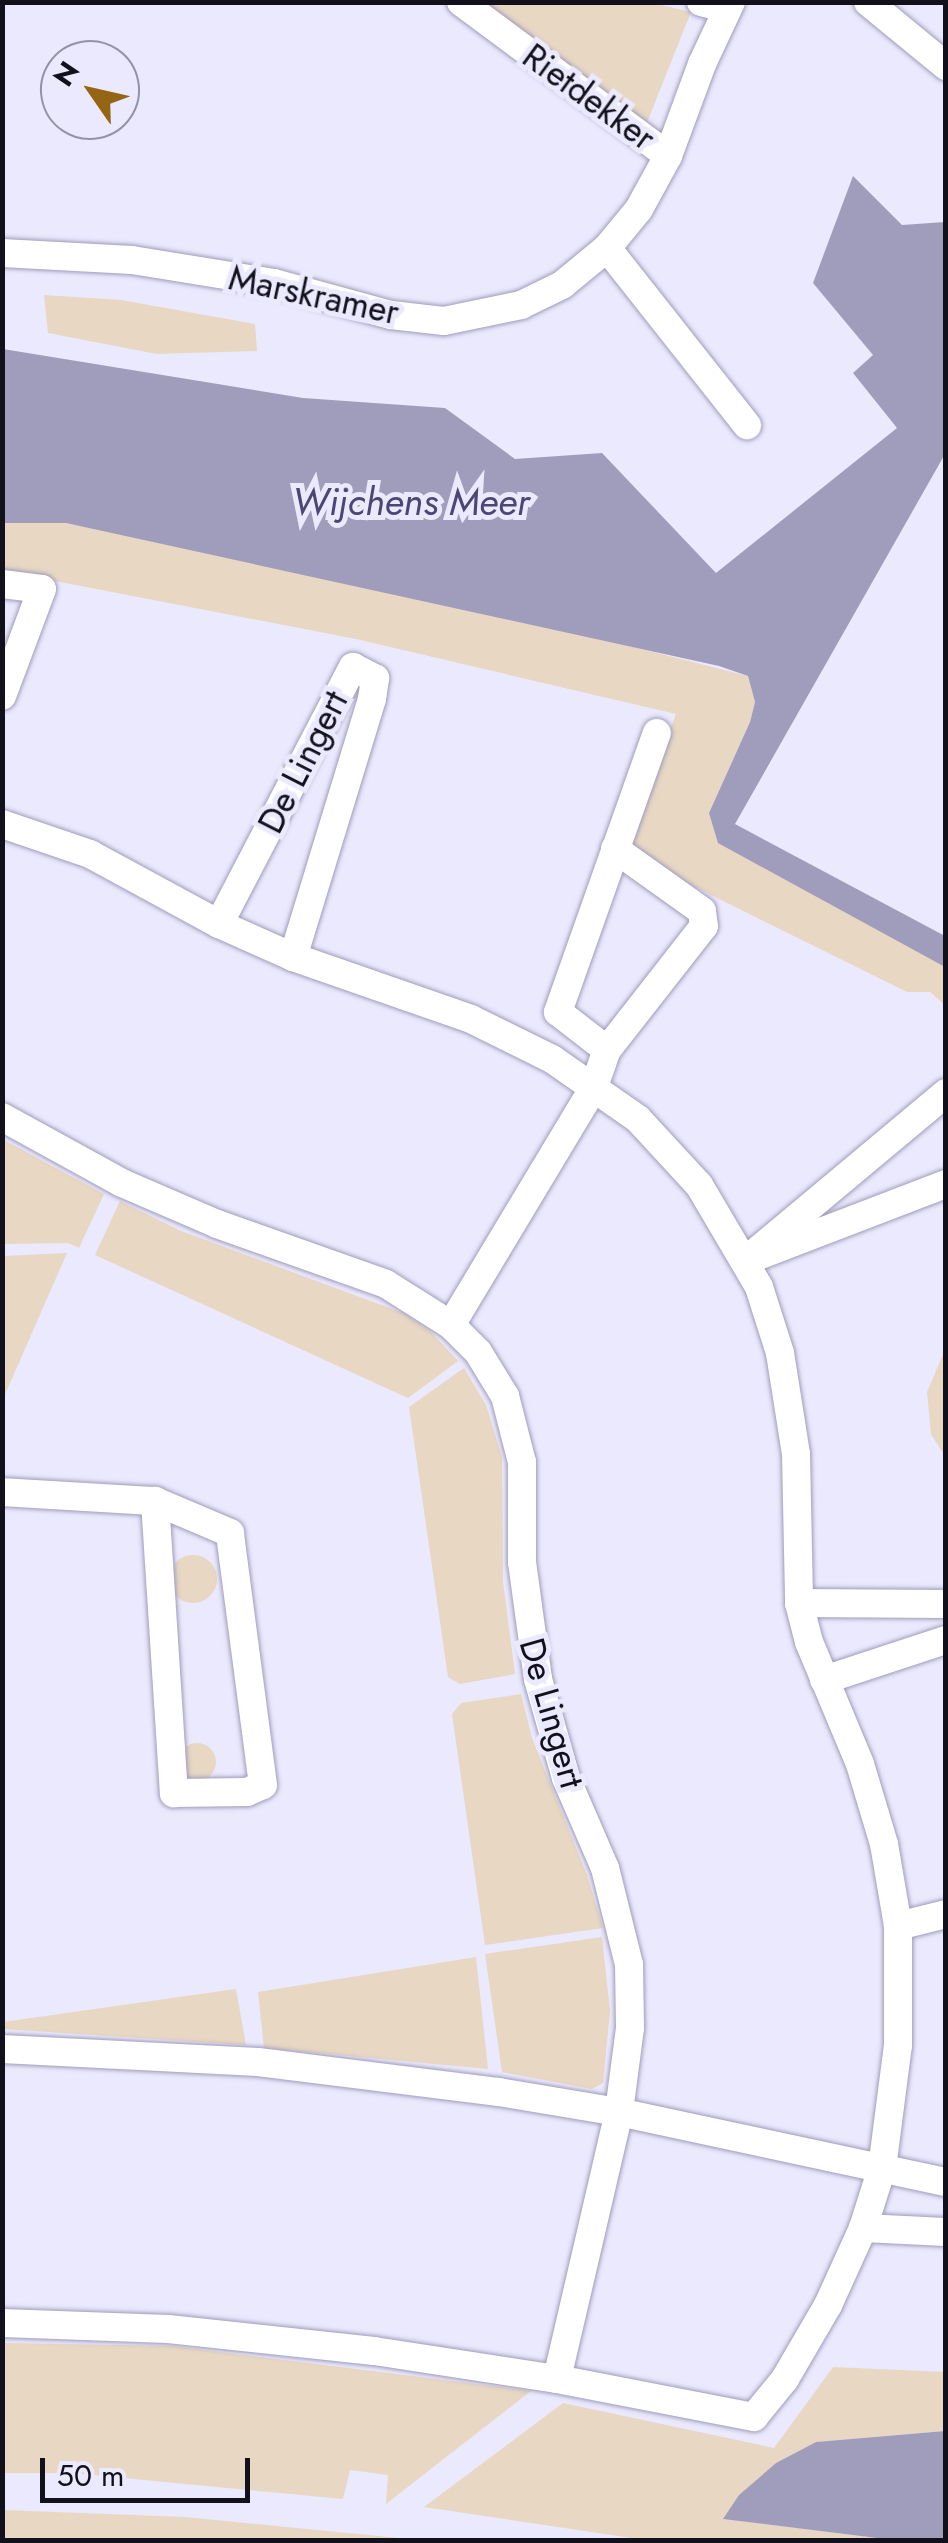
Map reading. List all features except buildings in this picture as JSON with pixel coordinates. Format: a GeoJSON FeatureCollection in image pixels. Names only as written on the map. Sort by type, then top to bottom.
{"type":"FeatureCollection","features":[{"type":"Feature","properties":{"kind":"street","name":"Rietdekker"},"geometry":{"type":"LineString","coordinates":[[460,2],[668,156]]}},
{"type":"Feature","properties":{"kind":"street"},"geometry":{"type":"LineString","coordinates":[[868,2],[946,66]]}},
{"type":"Feature","properties":{"kind":"street","name":"Marskramer"},"geometry":{"type":"LineString","coordinates":[[2,253],[132,260],[274,283],[392,315],[444,320],[520,305],[562,285],[607,248],[639,210],[668,156],[719,4]]}},
{"type":"Feature","properties":{"kind":"street"},"geometry":{"type":"LineString","coordinates":[[607,248],[747,425]]}},
{"type":"Feature","properties":{"kind":"street"},"geometry":{"type":"LineString","coordinates":[[2,584],[42,589],[2,696]]}},
{"type":"Feature","properties":{"kind":"street","name":"De Lingert"},"geometry":{"type":"LineString","coordinates":[[219,924],[353,667],[375,678],[372,698],[293,958]]}},
{"type":"Feature","properties":{"kind":"street"},"geometry":{"type":"LineString","coordinates":[[607,1050],[558,1012],[657,733]]}},
{"type":"Feature","properties":{"kind":"street"},"geometry":{"type":"LineString","coordinates":[[2,824],[90,854],[219,924],[293,958],[470,1018],[552,1059],[638,1119],[699,1185],[758,1286],[780,1353],[796,1454],[799,1602],[824,1680],[860,1764],[879,1828],[898,1926],[898,2045],[882,2168],[862,2228],[828,2305],[786,2379],[754,2416],[557,2379],[374,2351],[168,2328],[2,2322]]}},
{"type":"Feature","properties":{"kind":"street"},"geometry":{"type":"LineString","coordinates":[[451,1325],[594,1087],[607,1050],[704,926],[702,912],[615,849]]}},
{"type":"Feature","properties":{"kind":"street"},"geometry":{"type":"LineString","coordinates":[[745,1261],[946,1093]]}},
{"type":"Feature","properties":{"kind":"street","name":"De Lingert"},"geometry":{"type":"LineString","coordinates":[[2,1118],[154,1197],[386,1284],[451,1325],[478,1352],[504,1396],[522,1462],[522,1562],[538,1679],[566,1778],[605,1868],[622,1930],[630,2028],[619,2112],[557,2379]]}},
{"type":"Feature","properties":{"kind":"street"},"geometry":{"type":"LineString","coordinates":[[745,1261],[946,1184]]}},
{"type":"Feature","properties":{"kind":"street"},"geometry":{"type":"LineString","coordinates":[[2,1492],[154,1501],[230,1533],[263,1785],[247,1792],[174,1792],[154,1501]]}},
{"type":"Feature","properties":{"kind":"street"},"geometry":{"type":"LineString","coordinates":[[799,1602],[946,1604]]}},
{"type":"Feature","properties":{"kind":"street"},"geometry":{"type":"LineString","coordinates":[[824,1680],[946,1640]]}},
{"type":"Feature","properties":{"kind":"street"},"geometry":{"type":"LineString","coordinates":[[898,1926],[946,1914]]}},
{"type":"Feature","properties":{"kind":"street"},"geometry":{"type":"LineString","coordinates":[[898,1926],[946,1927]]}},
{"type":"Feature","properties":{"kind":"street"},"geometry":{"type":"LineString","coordinates":[[2,2050],[258,2062],[619,2112],[946,2182]]}},
{"type":"Feature","properties":{"kind":"street"},"geometry":{"type":"LineString","coordinates":[[862,2228],[946,2232]]}},
{"type":"Feature","properties":{"kind":"shaded area"},"geometry":{"type":"Polygon","coordinates":[[[649,2],[691,12],[646,125],[479,3],[649,2]]]}},
{"type":"Feature","properties":{"kind":"shaded area"},"geometry":{"type":"Polygon","coordinates":[[[44,295],[121,300],[255,324],[257,351],[157,354],[48,333],[44,295]]]}},
{"type":"Feature","properties":{"kind":"shaded area"},"geometry":{"type":"Polygon","coordinates":[[[3,523],[66,523],[388,585],[748,676],[755,702],[750,722],[709,813],[945,965],[945,1005],[930,992],[907,992],[624,852],[676,714],[356,639],[3,571],[3,523]]]}},
{"type":"Feature","properties":{"kind":"shaded area"},"geometry":{"type":"Polygon","coordinates":[[[2,1139],[104,1194],[79,1248],[68,1243],[3,1244],[2,1139]]]}},
{"type":"Feature","properties":{"kind":"shaded area"},"geometry":{"type":"Polygon","coordinates":[[[120,1201],[181,1231],[403,1313],[430,1331],[458,1361],[408,1398],[95,1255],[120,1201]]]}},
{"type":"Feature","properties":{"kind":"shaded area"},"geometry":{"type":"Polygon","coordinates":[[[67,1253],[3,1399],[3,1256],[67,1253]]]}},
{"type":"Feature","properties":{"kind":"shaded area"},"geometry":{"type":"Polygon","coordinates":[[[945,1350],[945,1456],[931,1434],[927,1392],[945,1350]]]}},
{"type":"Feature","properties":{"kind":"shaded area"},"geometry":{"type":"Polygon","coordinates":[[[464,1368],[486,1405],[502,1457],[503,1581],[515,1674],[460,1684],[448,1677],[409,1407],[464,1368]]]}},
{"type":"Feature","properties":{"kind":"shaded area"},"geometry":{"type":"Polygon","coordinates":[[[193,1555],[210,1562],[217,1579],[210,1596],[193,1603],[176,1596],[169,1579],[176,1562],[193,1555]]]}},
{"type":"Feature","properties":{"kind":"shaded area"},"geometry":{"type":"Polygon","coordinates":[[[521,1694],[532,1738],[587,1875],[603,1928],[485,1945],[452,1714],[461,1703],[521,1694]]]}},
{"type":"Feature","properties":{"kind":"shaded area"},"geometry":{"type":"Polygon","coordinates":[[[197,1743],[210,1749],[216,1762],[210,1775],[197,1781],[184,1775],[178,1762],[184,1749],[197,1743]]]}},
{"type":"Feature","properties":{"kind":"shaded area"},"geometry":{"type":"Polygon","coordinates":[[[602,1937],[610,2011],[603,2083],[592,2089],[502,2072],[485,1954],[602,1937]]]}},
{"type":"Feature","properties":{"kind":"shaded area"},"geometry":{"type":"Polygon","coordinates":[[[476,1957],[488,2069],[264,2048],[258,1992],[476,1957]]]}},
{"type":"Feature","properties":{"kind":"shaded area"},"geometry":{"type":"Polygon","coordinates":[[[236,1989],[246,2045],[3,2029],[3,2022],[236,1989]]]}},
{"type":"Feature","properties":{"kind":"shaded area"},"geometry":{"type":"Polygon","coordinates":[[[3,2343],[172,2346],[531,2391],[386,2504],[388,2475],[350,2470],[343,2499],[72,2473],[3,2473],[3,2343]]]}},
{"type":"Feature","properties":{"kind":"shaded area"},"geometry":{"type":"Polygon","coordinates":[[[833,2367],[945,2372],[945,2431],[816,2442],[776,2463],[739,2495],[725,2519],[893,2540],[645,2540],[424,2507],[563,2403],[774,2448],[833,2367]]]}},
{"type":"Feature","properties":{"kind":"shaded area"},"geometry":{"type":"Polygon","coordinates":[[[3,2510],[185,2517],[419,2540],[3,2540],[3,2510]]]}},
{"type":"Feature","properties":{"kind":"water","name":"Wijchens Meer"},"geometry":{"type":"Polygon","coordinates":[[[853,176],[902,225],[945,222],[945,454],[735,824],[945,936],[945,967],[718,843],[709,813],[750,722],[755,702],[748,676],[719,666],[66,523],[3,523],[3,349],[303,398],[445,408],[515,459],[602,453],[716,573],[897,428],[853,373],[873,355],[813,283],[853,176]]]}},
{"type":"Feature","properties":{"kind":"water"},"geometry":{"type":"Polygon","coordinates":[[[945,2431],[945,2540],[893,2540],[723,2519],[739,2495],[776,2463],[816,2442],[945,2431]]]}}]}
